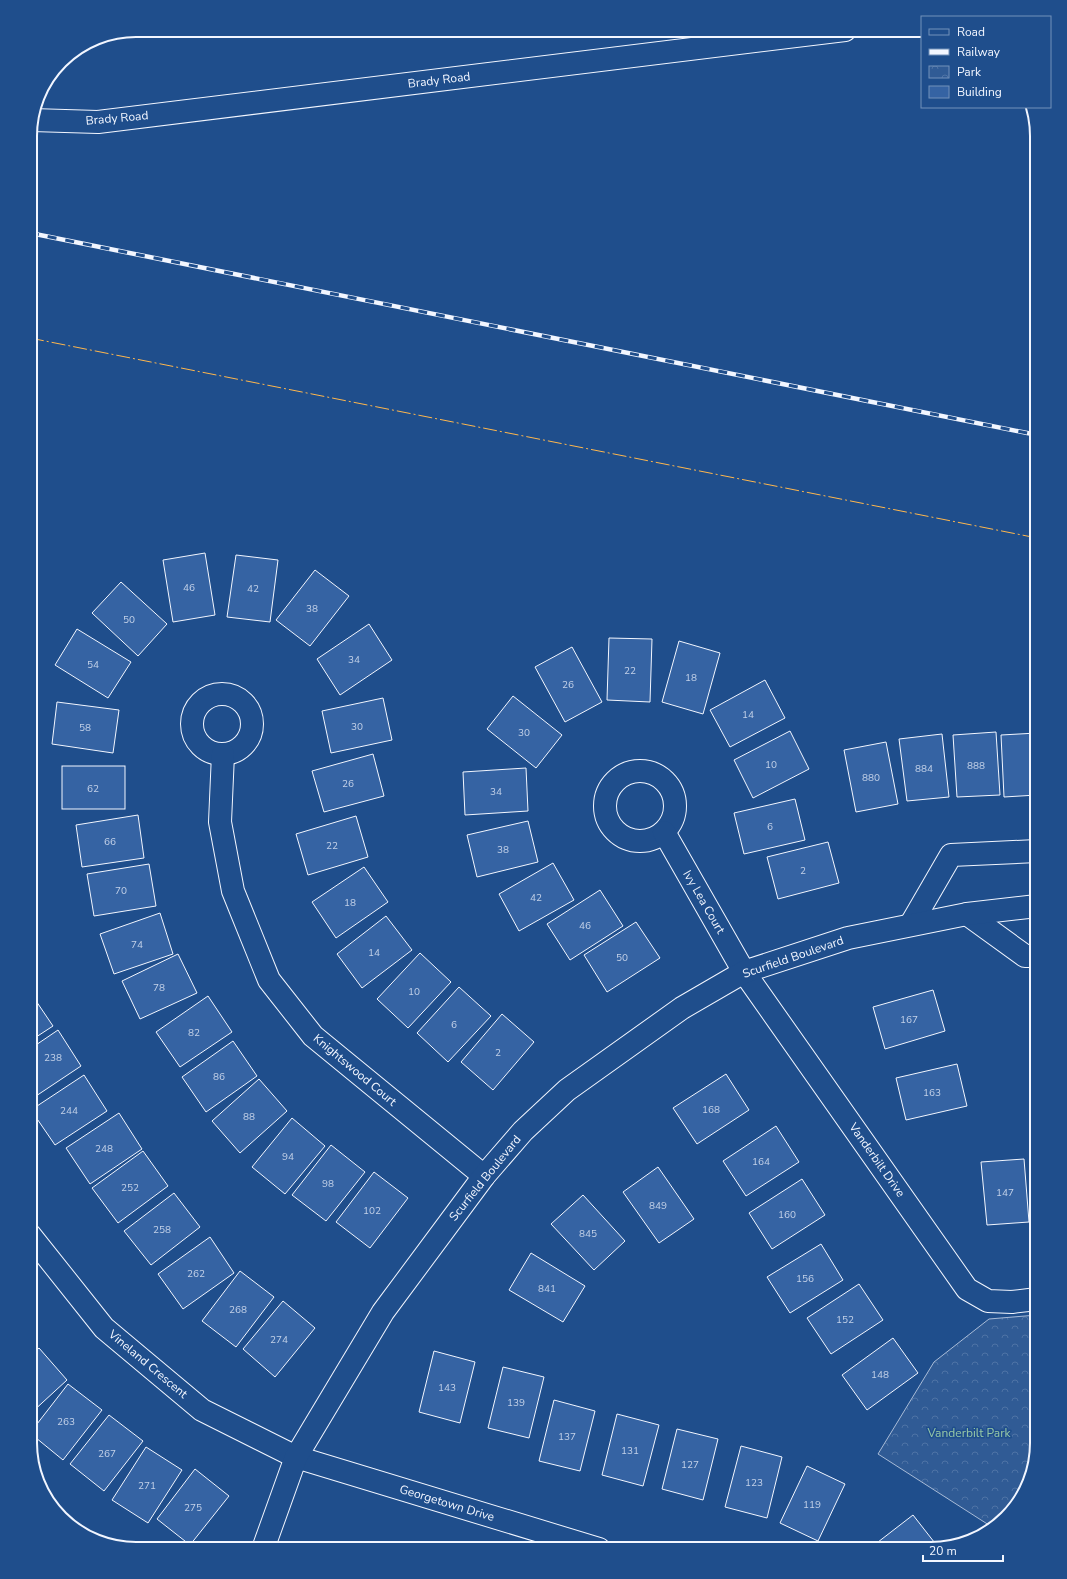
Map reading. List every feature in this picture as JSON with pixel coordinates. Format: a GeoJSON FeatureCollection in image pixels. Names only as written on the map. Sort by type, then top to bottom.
{"type":"FeatureCollection","features":[{"type":"Feature","properties":{"kind":"street","name":"Brady Road"},"geometry":{"type":"LineString","coordinates":[[39,120],[98,122],[788,37]]}},
{"type":"Feature","properties":{"kind":"street","name":"Knightswood Court"},"geometry":{"type":"LineString","coordinates":[[223,754],[220,822],[233,891],[269,980],[313,1036],[484,1176]]}},
{"type":"Feature","properties":{"kind":"street","name":"Ivy Lea Court"},"geometry":{"type":"LineString","coordinates":[[664,832],[744,972]]}},
{"type":"Feature","properties":{"kind":"street"},"geometry":{"type":"LineString","coordinates":[[911,924],[951,855],[1030,851]]}},
{"type":"Feature","properties":{"kind":"street","name":"Scurfield Boulevard"},"geometry":{"type":"LineString","coordinates":[[266,1542],[296,1457],[383,1312],[484,1176],[523,1132],[567,1090],[682,1008],[744,972],[848,938],[911,924],[967,914],[1030,907]]}},
{"type":"Feature","properties":{"kind":"street"},"geometry":{"type":"LineString","coordinates":[[967,914],[1025,956],[1030,956]]}},
{"type":"Feature","properties":{"kind":"street","name":"Vanderbilt Drive"},"geometry":{"type":"LineString","coordinates":[[744,972],[967,1288],[988,1301],[1012,1302],[1030,1300]]}},
{"type":"Feature","properties":{"kind":"street","name":"Vineland Crescent"},"geometry":{"type":"LineString","coordinates":[[37,1243],[104,1328],[202,1410],[296,1457]]}},
{"type":"Feature","properties":{"kind":"street","name":"Georgetown Drive"},"geometry":{"type":"LineString","coordinates":[[296,1457],[576,1542]]}},
{"type":"Feature","properties":{"kind":"green space","name":"Vanderbilt Park"},"geometry":{"type":"Polygon","coordinates":[[[1030,1316],[1030,1443],[1027,1468],[1017,1492],[1001,1513],[987,1524],[878,1454],[934,1362],[989,1319],[1030,1316]]]}},
{"type":"Feature","properties":{"kind":"building"},"geometry":{"type":"Polygon","coordinates":[[[205,553],[215,615],[173,622],[163,560],[205,553]]]}},
{"type":"Feature","properties":{"kind":"building"},"geometry":{"type":"Polygon","coordinates":[[[236,555],[278,560],[270,622],[227,617],[236,555]]]}},
{"type":"Feature","properties":{"kind":"building"},"geometry":{"type":"Polygon","coordinates":[[[315,570],[349,596],[310,646],[276,620],[315,570]]]}},
{"type":"Feature","properties":{"kind":"building"},"geometry":{"type":"Polygon","coordinates":[[[121,582],[167,624],[138,656],[92,613],[121,582]]]}},
{"type":"Feature","properties":{"kind":"building"},"geometry":{"type":"Polygon","coordinates":[[[369,624],[392,660],[340,695],[317,659],[369,624]]]}},
{"type":"Feature","properties":{"kind":"building"},"geometry":{"type":"Polygon","coordinates":[[[77,629],[131,662],[108,698],[55,665],[77,629]]]}},
{"type":"Feature","properties":{"kind":"building"},"geometry":{"type":"Polygon","coordinates":[[[609,638],[652,639],[650,702],[607,700],[609,638]]]}},
{"type":"Feature","properties":{"kind":"building"},"geometry":{"type":"Polygon","coordinates":[[[679,641],[720,653],[703,714],[662,702],[679,641]]]}},
{"type":"Feature","properties":{"kind":"building"},"geometry":{"type":"Polygon","coordinates":[[[572,647],[602,702],[565,722],[535,667],[572,647]]]}},
{"type":"Feature","properties":{"kind":"building"},"geometry":{"type":"Polygon","coordinates":[[[765,680],[785,718],[730,747],[710,710],[765,680]]]}},
{"type":"Feature","properties":{"kind":"building"},"geometry":{"type":"Polygon","coordinates":[[[513,696],[562,735],[536,768],[487,729],[513,696]]]}},
{"type":"Feature","properties":{"kind":"building"},"geometry":{"type":"Polygon","coordinates":[[[383,698],[392,740],[331,753],[322,711],[383,698]]]}},
{"type":"Feature","properties":{"kind":"building"},"geometry":{"type":"Polygon","coordinates":[[[57,702],[119,710],[113,753],[52,744],[57,702]]]}},
{"type":"Feature","properties":{"kind":"building"},"geometry":{"type":"Polygon","coordinates":[[[790,731],[809,769],[753,798],[734,760],[790,731]]]}},
{"type":"Feature","properties":{"kind":"building"},"geometry":{"type":"Polygon","coordinates":[[[996,732],[1000,795],[957,797],[953,735],[996,732]]]}},
{"type":"Feature","properties":{"kind":"building"},"geometry":{"type":"Polygon","coordinates":[[[1030,733],[1030,795],[1004,797],[1001,735],[1030,733]]]}},
{"type":"Feature","properties":{"kind":"building"},"geometry":{"type":"Polygon","coordinates":[[[942,734],[949,797],[907,801],[899,739],[942,734]]]}},
{"type":"Feature","properties":{"kind":"building"},"geometry":{"type":"Polygon","coordinates":[[[886,742],[898,804],[856,812],[844,750],[886,742]]]}},
{"type":"Feature","properties":{"kind":"building"},"geometry":{"type":"Polygon","coordinates":[[[373,754],[384,796],[324,812],[312,771],[373,754]]]}},
{"type":"Feature","properties":{"kind":"building"},"geometry":{"type":"Polygon","coordinates":[[[62,766],[125,766],[125,809],[62,809],[62,766]]]}},
{"type":"Feature","properties":{"kind":"building"},"geometry":{"type":"Polygon","coordinates":[[[526,768],[528,811],[465,815],[463,772],[526,768]]]}},
{"type":"Feature","properties":{"kind":"building"},"geometry":{"type":"Polygon","coordinates":[[[795,799],[805,840],[744,854],[734,813],[795,799]]]}},
{"type":"Feature","properties":{"kind":"building"},"geometry":{"type":"Polygon","coordinates":[[[138,815],[144,858],[82,867],[76,825],[138,815]]]}},
{"type":"Feature","properties":{"kind":"building"},"geometry":{"type":"Polygon","coordinates":[[[356,816],[368,857],[308,875],[296,834],[356,816]]]}},
{"type":"Feature","properties":{"kind":"building"},"geometry":{"type":"Polygon","coordinates":[[[528,821],[538,862],[477,877],[467,835],[528,821]]]}},
{"type":"Feature","properties":{"kind":"building"},"geometry":{"type":"Polygon","coordinates":[[[828,842],[839,883],[778,899],[767,857],[828,842]]]}},
{"type":"Feature","properties":{"kind":"building"},"geometry":{"type":"Polygon","coordinates":[[[553,863],[574,900],[519,931],[499,894],[553,863]]]}},
{"type":"Feature","properties":{"kind":"building"},"geometry":{"type":"Polygon","coordinates":[[[149,864],[156,906],[94,916],[87,874],[149,864]]]}},
{"type":"Feature","properties":{"kind":"building"},"geometry":{"type":"Polygon","coordinates":[[[364,867],[388,902],[336,938],[312,902],[364,867]]]}},
{"type":"Feature","properties":{"kind":"building"},"geometry":{"type":"Polygon","coordinates":[[[600,890],[623,926],[570,960],[547,924],[600,890]]]}},
{"type":"Feature","properties":{"kind":"building"},"geometry":{"type":"Polygon","coordinates":[[[160,913],[173,954],[114,974],[100,934],[160,913]]]}},
{"type":"Feature","properties":{"kind":"building"},"geometry":{"type":"Polygon","coordinates":[[[386,916],[412,950],[362,988],[337,954],[386,916]]]}},
{"type":"Feature","properties":{"kind":"building"},"geometry":{"type":"Polygon","coordinates":[[[636,922],[660,958],[607,992],[584,955],[636,922]]]}},
{"type":"Feature","properties":{"kind":"building"},"geometry":{"type":"Polygon","coordinates":[[[420,953],[451,982],[408,1028],[377,999],[420,953]]]}},
{"type":"Feature","properties":{"kind":"building"},"geometry":{"type":"Polygon","coordinates":[[[178,954],[197,993],[140,1019],[122,981],[178,954]]]}},
{"type":"Feature","properties":{"kind":"building"},"geometry":{"type":"Polygon","coordinates":[[[459,987],[491,1016],[448,1062],[417,1033],[459,987]]]}},
{"type":"Feature","properties":{"kind":"building"},"geometry":{"type":"Polygon","coordinates":[[[933,990],[945,1031],[885,1049],[873,1007],[933,990]]]}},
{"type":"Feature","properties":{"kind":"building"},"geometry":{"type":"Polygon","coordinates":[[[208,996],[232,1032],[180,1067],[156,1032],[208,996]]]}},
{"type":"Feature","properties":{"kind":"building"},"geometry":{"type":"Polygon","coordinates":[[[37,1002],[53,1026],[37,1036],[37,1002]]]}},
{"type":"Feature","properties":{"kind":"building"},"geometry":{"type":"Polygon","coordinates":[[[502,1014],[534,1042],[493,1090],[461,1062],[502,1014]]]}},
{"type":"Feature","properties":{"kind":"building"},"geometry":{"type":"Polygon","coordinates":[[[58,1030],[81,1066],[37,1095],[37,1044],[58,1030]]]}},
{"type":"Feature","properties":{"kind":"building"},"geometry":{"type":"Polygon","coordinates":[[[233,1041],[257,1076],[206,1112],[182,1077],[233,1041]]]}},
{"type":"Feature","properties":{"kind":"building"},"geometry":{"type":"Polygon","coordinates":[[[957,1064],[967,1106],[906,1120],[896,1078],[957,1064]]]}},
{"type":"Feature","properties":{"kind":"building"},"geometry":{"type":"Polygon","coordinates":[[[726,1074],[749,1110],[697,1144],[673,1108],[726,1074]]]}},
{"type":"Feature","properties":{"kind":"building"},"geometry":{"type":"Polygon","coordinates":[[[84,1075],[107,1111],[55,1145],[37,1119],[37,1106],[84,1075]]]}},
{"type":"Feature","properties":{"kind":"building"},"geometry":{"type":"Polygon","coordinates":[[[259,1079],[287,1111],[240,1153],[212,1121],[259,1079]]]}},
{"type":"Feature","properties":{"kind":"building"},"geometry":{"type":"Polygon","coordinates":[[[119,1113],[142,1149],[90,1184],[66,1148],[119,1113]]]}},
{"type":"Feature","properties":{"kind":"building"},"geometry":{"type":"Polygon","coordinates":[[[292,1118],[325,1146],[285,1194],[252,1167],[292,1118]]]}},
{"type":"Feature","properties":{"kind":"building"},"geometry":{"type":"Polygon","coordinates":[[[776,1126],[799,1162],[746,1196],[723,1161],[776,1126]]]}},
{"type":"Feature","properties":{"kind":"building"},"geometry":{"type":"Polygon","coordinates":[[[331,1145],[365,1172],[326,1221],[292,1195],[331,1145]]]}},
{"type":"Feature","properties":{"kind":"building"},"geometry":{"type":"Polygon","coordinates":[[[143,1151],[168,1186],[118,1223],[92,1188],[143,1151]]]}},
{"type":"Feature","properties":{"kind":"building"},"geometry":{"type":"Polygon","coordinates":[[[1024,1159],[1029,1222],[987,1225],[981,1162],[1024,1159]]]}},
{"type":"Feature","properties":{"kind":"building"},"geometry":{"type":"Polygon","coordinates":[[[658,1167],[694,1219],[659,1243],[623,1192],[658,1167]]]}},
{"type":"Feature","properties":{"kind":"building"},"geometry":{"type":"Polygon","coordinates":[[[374,1172],[408,1198],[370,1248],[336,1222],[374,1172]]]}},
{"type":"Feature","properties":{"kind":"building"},"geometry":{"type":"Polygon","coordinates":[[[802,1179],[825,1215],[772,1249],[749,1213],[802,1179]]]}},
{"type":"Feature","properties":{"kind":"building"},"geometry":{"type":"Polygon","coordinates":[[[174,1193],[200,1227],[151,1265],[124,1231],[174,1193]]]}},
{"type":"Feature","properties":{"kind":"building"},"geometry":{"type":"Polygon","coordinates":[[[583,1195],[625,1241],[594,1270],[551,1224],[583,1195]]]}},
{"type":"Feature","properties":{"kind":"building"},"geometry":{"type":"Polygon","coordinates":[[[210,1237],[234,1273],[183,1309],[158,1274],[210,1237]]]}},
{"type":"Feature","properties":{"kind":"building"},"geometry":{"type":"Polygon","coordinates":[[[821,1244],[843,1280],[790,1313],[767,1277],[821,1244]]]}},
{"type":"Feature","properties":{"kind":"building"},"geometry":{"type":"Polygon","coordinates":[[[531,1253],[585,1286],[563,1322],[509,1290],[531,1253]]]}},
{"type":"Feature","properties":{"kind":"building"},"geometry":{"type":"Polygon","coordinates":[[[240,1271],[274,1297],[236,1347],[202,1321],[240,1271]]]}},
{"type":"Feature","properties":{"kind":"building"},"geometry":{"type":"Polygon","coordinates":[[[859,1284],[883,1320],[831,1354],[807,1318],[859,1284]]]}},
{"type":"Feature","properties":{"kind":"building"},"geometry":{"type":"Polygon","coordinates":[[[283,1301],[315,1328],[275,1377],[243,1349],[283,1301]]]}},
{"type":"Feature","properties":{"kind":"building"},"geometry":{"type":"Polygon","coordinates":[[[893,1338],[918,1373],[867,1410],[842,1375],[893,1338]]]}},
{"type":"Feature","properties":{"kind":"building"},"geometry":{"type":"Polygon","coordinates":[[[39,1348],[67,1380],[37,1408],[37,1350],[39,1348]]]}},
{"type":"Feature","properties":{"kind":"building"},"geometry":{"type":"Polygon","coordinates":[[[434,1351],[475,1362],[460,1423],[419,1412],[434,1351]]]}},
{"type":"Feature","properties":{"kind":"building"},"geometry":{"type":"Polygon","coordinates":[[[503,1367],[544,1377],[529,1438],[488,1428],[503,1367]]]}},
{"type":"Feature","properties":{"kind":"building"},"geometry":{"type":"Polygon","coordinates":[[[68,1384],[102,1410],[63,1460],[37,1439],[37,1424],[68,1384]]]}},
{"type":"Feature","properties":{"kind":"building"},"geometry":{"type":"Polygon","coordinates":[[[554,1400],[595,1411],[580,1471],[539,1461],[554,1400]]]}},
{"type":"Feature","properties":{"kind":"building"},"geometry":{"type":"Polygon","coordinates":[[[617,1414],[659,1425],[643,1486],[602,1475],[617,1414]]]}},
{"type":"Feature","properties":{"kind":"building"},"geometry":{"type":"Polygon","coordinates":[[[109,1415],[143,1441],[104,1491],[70,1464],[109,1415]]]}},
{"type":"Feature","properties":{"kind":"building"},"geometry":{"type":"Polygon","coordinates":[[[677,1429],[718,1439],[703,1500],[662,1489],[677,1429]]]}},
{"type":"Feature","properties":{"kind":"building"},"geometry":{"type":"Polygon","coordinates":[[[741,1446],[782,1457],[767,1518],[725,1507],[741,1446]]]}},
{"type":"Feature","properties":{"kind":"building"},"geometry":{"type":"Polygon","coordinates":[[[146,1447],[182,1470],[148,1523],[112,1500],[146,1447]]]}},
{"type":"Feature","properties":{"kind":"building"},"geometry":{"type":"Polygon","coordinates":[[[807,1466],[845,1484],[818,1541],[780,1523],[807,1466]]]}},
{"type":"Feature","properties":{"kind":"building"},"geometry":{"type":"Polygon","coordinates":[[[195,1469],[229,1496],[192,1542],[186,1542],[157,1519],[195,1469]]]}},
{"type":"Feature","properties":{"kind":"building"},"geometry":{"type":"Polygon","coordinates":[[[913,1515],[934,1542],[931,1542],[878,1542],[913,1515]]]}},
{"type":"Feature","properties":{"kind":"railway"},"geometry":{"type":"LineString","coordinates":[[37,234],[1030,434]]}},
{"type":"Feature","properties":{"kind":"power"},"geometry":{"type":"LineString","coordinates":[[37,339],[1030,537]]}}]}
